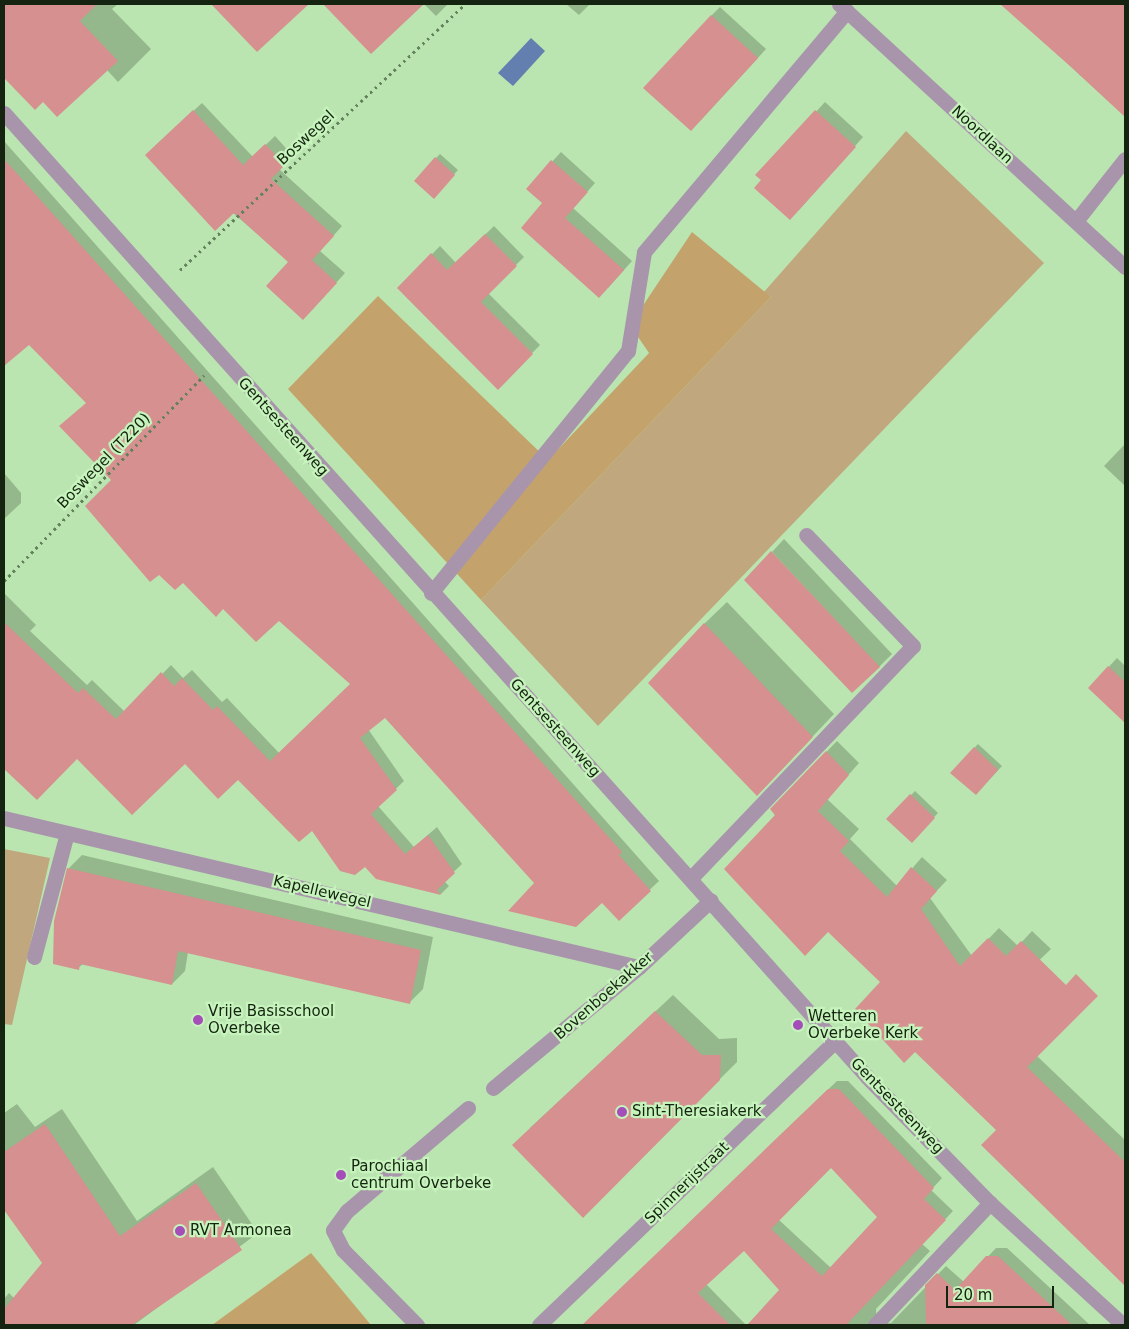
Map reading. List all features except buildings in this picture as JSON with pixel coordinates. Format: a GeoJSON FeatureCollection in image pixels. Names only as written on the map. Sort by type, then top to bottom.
{"type":"FeatureCollection","features":[{"type":"Feature","properties":{"kind":"street","name":"Noordlaan"},"geometry":{"type":"LineString","coordinates":[[843,8],[1125,267]]}},
{"type":"Feature","properties":{"kind":"street"},"geometry":{"type":"LineString","coordinates":[[432,593],[628,351],[644,252],[843,8]]}},
{"type":"Feature","properties":{"kind":"street","name":"Gentsesteenweg"},"geometry":{"type":"LineString","coordinates":[[4,113],[221,358],[711,900],[835,1040],[990,1202],[1123,1325]]}},
{"type":"Feature","properties":{"kind":"street"},"geometry":{"type":"LineString","coordinates":[[1076,222],[1125,159]]}},
{"type":"Feature","properties":{"kind":"street"},"geometry":{"type":"LineString","coordinates":[[691,878],[913,646],[806,535]]}},
{"type":"Feature","properties":{"kind":"street","name":"Kapellewegel"},"geometry":{"type":"LineString","coordinates":[[4,818],[639,967]]}},
{"type":"Feature","properties":{"kind":"street"},"geometry":{"type":"LineString","coordinates":[[34,957],[67,833]]}},
{"type":"Feature","properties":{"kind":"street","name":"Bovenboekakker"},"geometry":{"type":"LineString","coordinates":[[493,1088],[639,967],[711,900]]}},
{"type":"Feature","properties":{"kind":"street","name":"Spinnerijstraat"},"geometry":{"type":"LineString","coordinates":[[539,1325],[835,1040]]}},
{"type":"Feature","properties":{"kind":"street"},"geometry":{"type":"LineString","coordinates":[[417,1325],[343,1250],[333,1230],[348,1211],[468,1108]]}},
{"type":"Feature","properties":{"kind":"street"},"geometry":{"type":"LineString","coordinates":[[876,1325],[990,1202]]}},
{"type":"Feature","properties":{"kind":"path","name":"Boswegel"},"geometry":{"type":"LineString","coordinates":[[161,288],[465,4]]}},
{"type":"Feature","properties":{"kind":"path","name":"Boswegel (T220)"},"geometry":{"type":"LineString","coordinates":[[4,581],[221,358]]}},
{"type":"Feature","properties":{"kind":"shaded area"},"geometry":{"type":"Polygon","coordinates":[[[906,131],[1044,263],[598,726],[481,600],[771,297],[763,293],[906,131]]]}},
{"type":"Feature","properties":{"kind":"shaded area"},"geometry":{"type":"Polygon","coordinates":[[[692,232],[771,297],[481,600],[288,389],[378,296],[548,460],[649,353],[630,325],[692,232]]]}},
{"type":"Feature","properties":{"kind":"shaded area"},"geometry":{"type":"Polygon","coordinates":[[[4,849],[50,858],[12,1025],[4,1024],[4,849]]]}},
{"type":"Feature","properties":{"kind":"shaded area"},"geometry":{"type":"Polygon","coordinates":[[[311,1253],[371,1325],[212,1325],[311,1253]]]}},
{"type":"Feature","properties":{"kind":"water"},"geometry":{"type":"Polygon","coordinates":[[[531,38],[545,51],[513,86],[498,73],[531,38]]]}},
{"type":"Feature","properties":{"kind":"place","name":"Vrije Basisschool Overbeke"},"geometry":{"type":"Point","coordinates":[198,1020]}},
{"type":"Feature","properties":{"kind":"place","name":"Wetteren Overbeke Kerk"},"geometry":{"type":"Point","coordinates":[798,1025]}},
{"type":"Feature","properties":{"kind":"place","name":"Sint-Theresiakerk"},"geometry":{"type":"Point","coordinates":[622,1112]}},
{"type":"Feature","properties":{"kind":"place","name":"Parochiaal centrum Overbeke"},"geometry":{"type":"Point","coordinates":[341,1175]}},
{"type":"Feature","properties":{"kind":"place","name":"RVT Armonea"},"geometry":{"type":"Point","coordinates":[180,1231]}}]}
